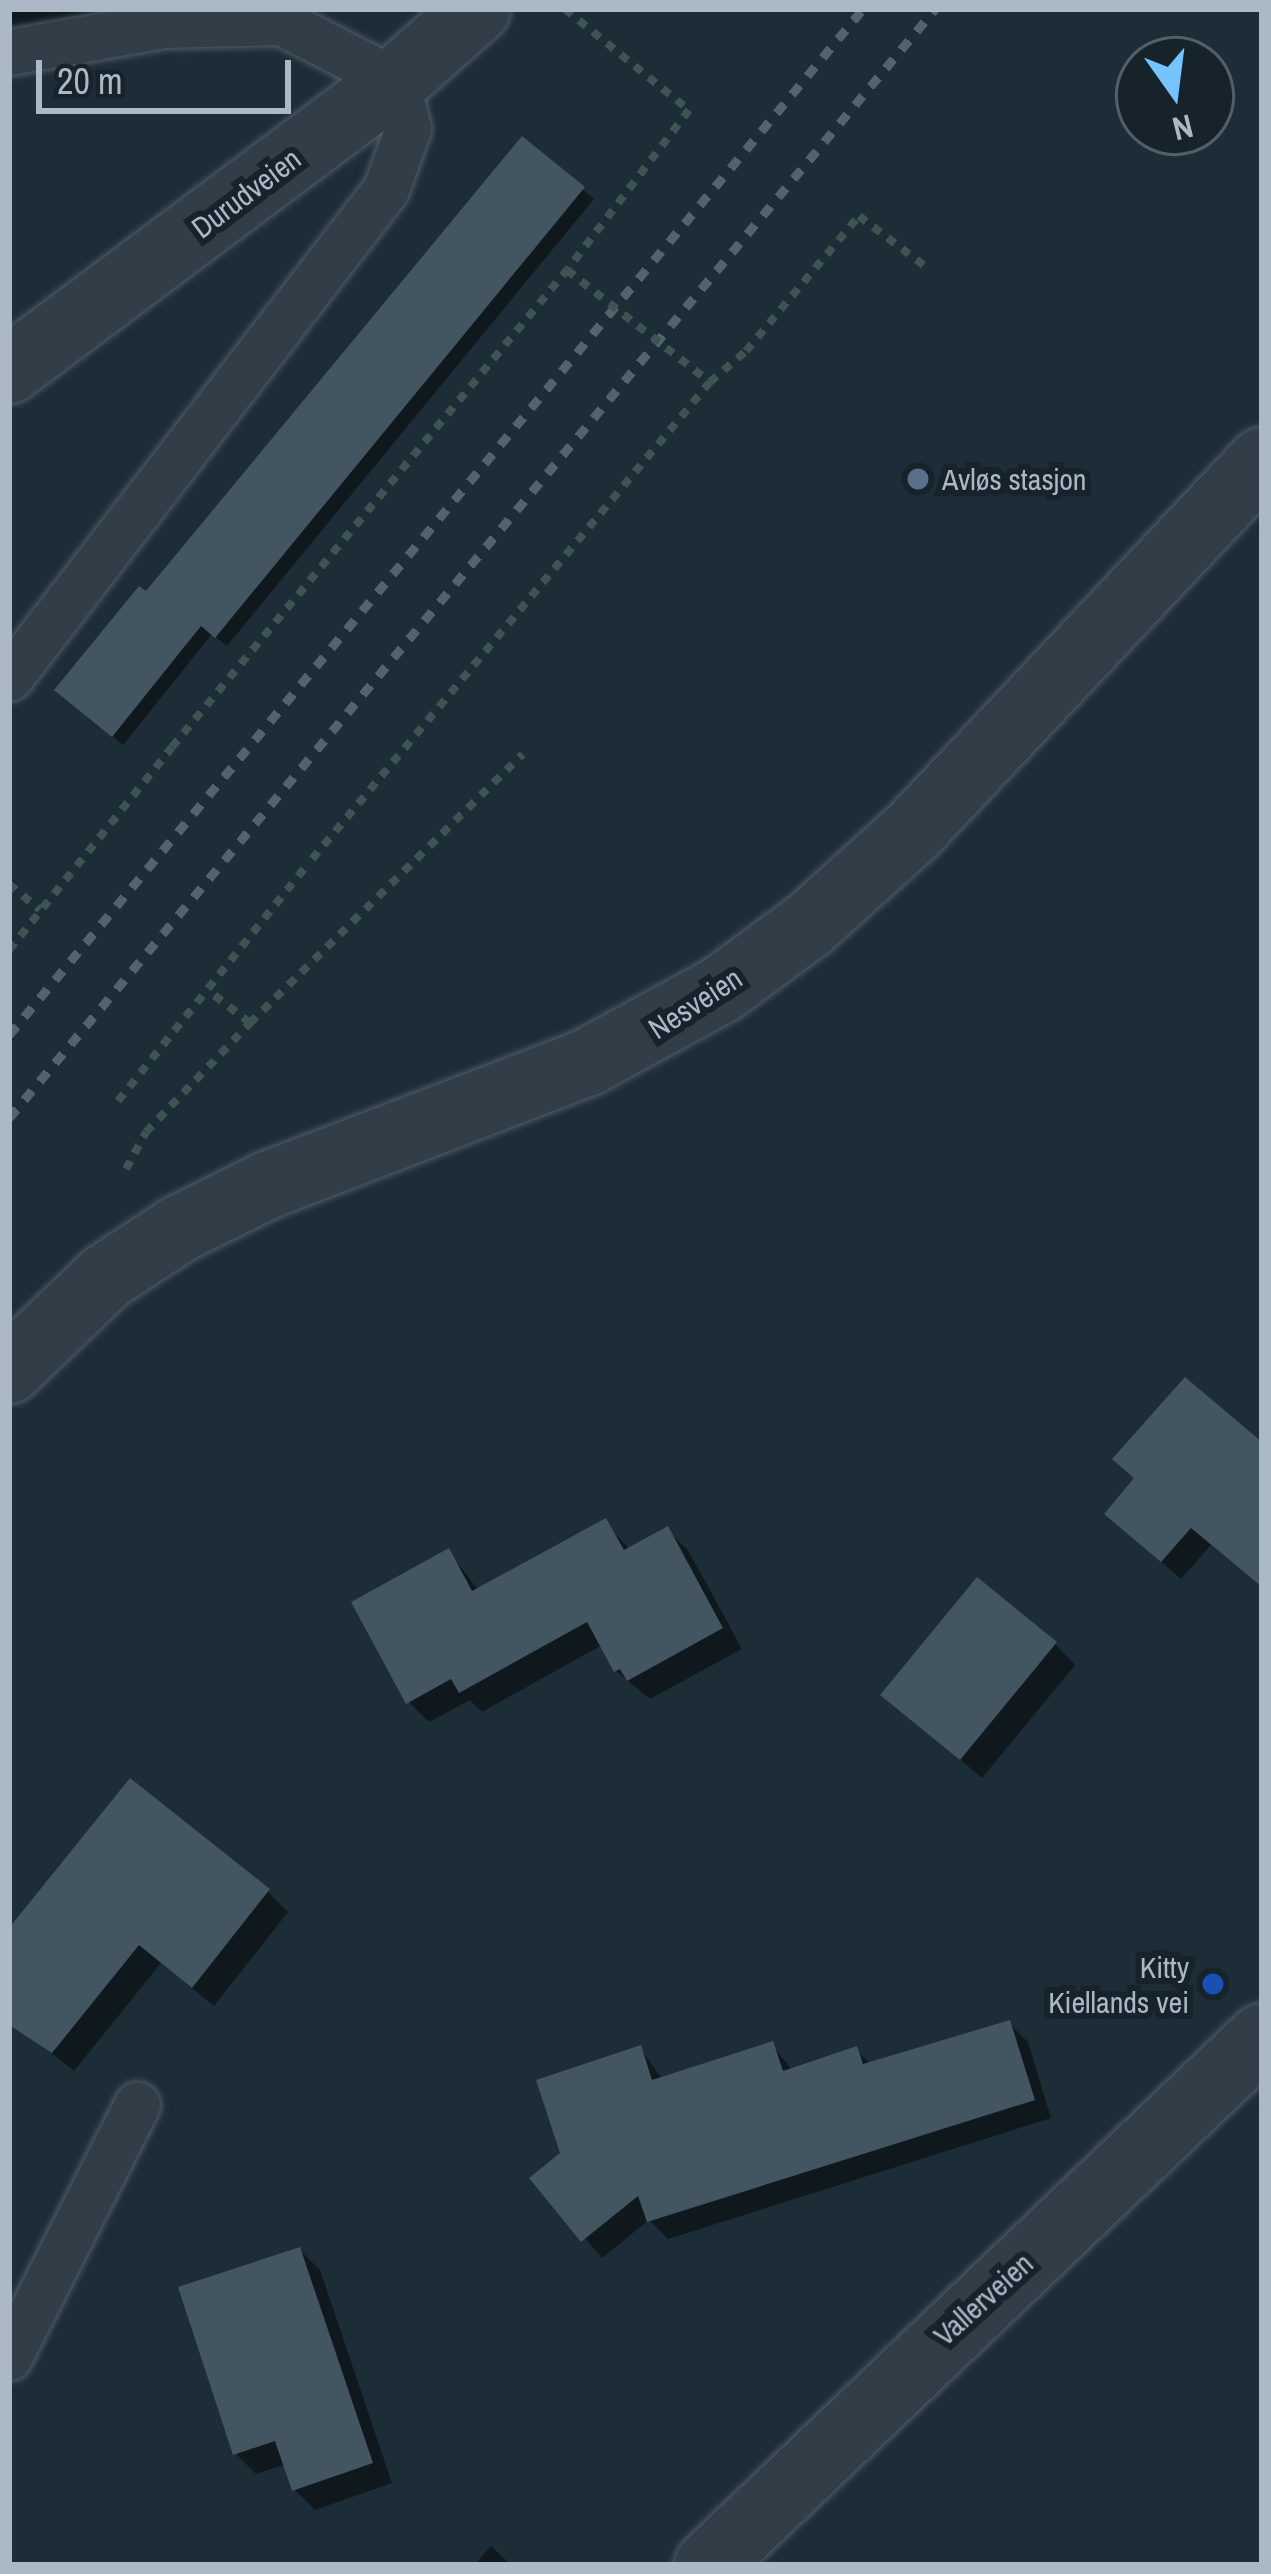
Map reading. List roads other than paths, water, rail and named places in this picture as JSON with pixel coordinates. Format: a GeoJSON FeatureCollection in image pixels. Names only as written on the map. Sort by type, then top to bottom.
{"type":"FeatureCollection","features":[{"type":"Feature","properties":{"kind":"street","name":"Durudveien"},"geometry":{"type":"LineString","coordinates":[[9,370],[396,81],[477,9]]}},
{"type":"Feature","properties":{"kind":"street","name":"Nesveien"},"geometry":{"type":"LineString","coordinates":[[9,1370],[106,1276],[179,1229],[268,1185],[648,1035],[793,938],[914,830],[1262,461]]}},
{"type":"Feature","properties":{"kind":"street","name":"Vallerveien"},"geometry":{"type":"LineString","coordinates":[[708,2565],[1262,2037]]}},
{"type":"Feature","properties":{"kind":"lane"},"geometry":{"type":"LineString","coordinates":[[9,52],[164,25],[281,22],[396,81],[408,128],[386,188],[9,678]]}},
{"type":"Feature","properties":{"kind":"lane"},"geometry":{"type":"LineString","coordinates":[[9,2357],[137,2105]]}},
{"type":"Feature","properties":{"kind":"railway"},"geometry":{"type":"LineString","coordinates":[[9,1035],[863,9]]}},
{"type":"Feature","properties":{"kind":"railway"},"geometry":{"type":"LineString","coordinates":[[9,1118],[935,9]]}},
{"type":"Feature","properties":{"kind":"place","name":"Avløs stasjon"},"geometry":{"type":"Point","coordinates":[918,479]}},
{"type":"Feature","properties":{"kind":"place","name":"Kitty Kiellands vei"},"geometry":{"type":"Point","coordinates":[1213,1984]}}]}
